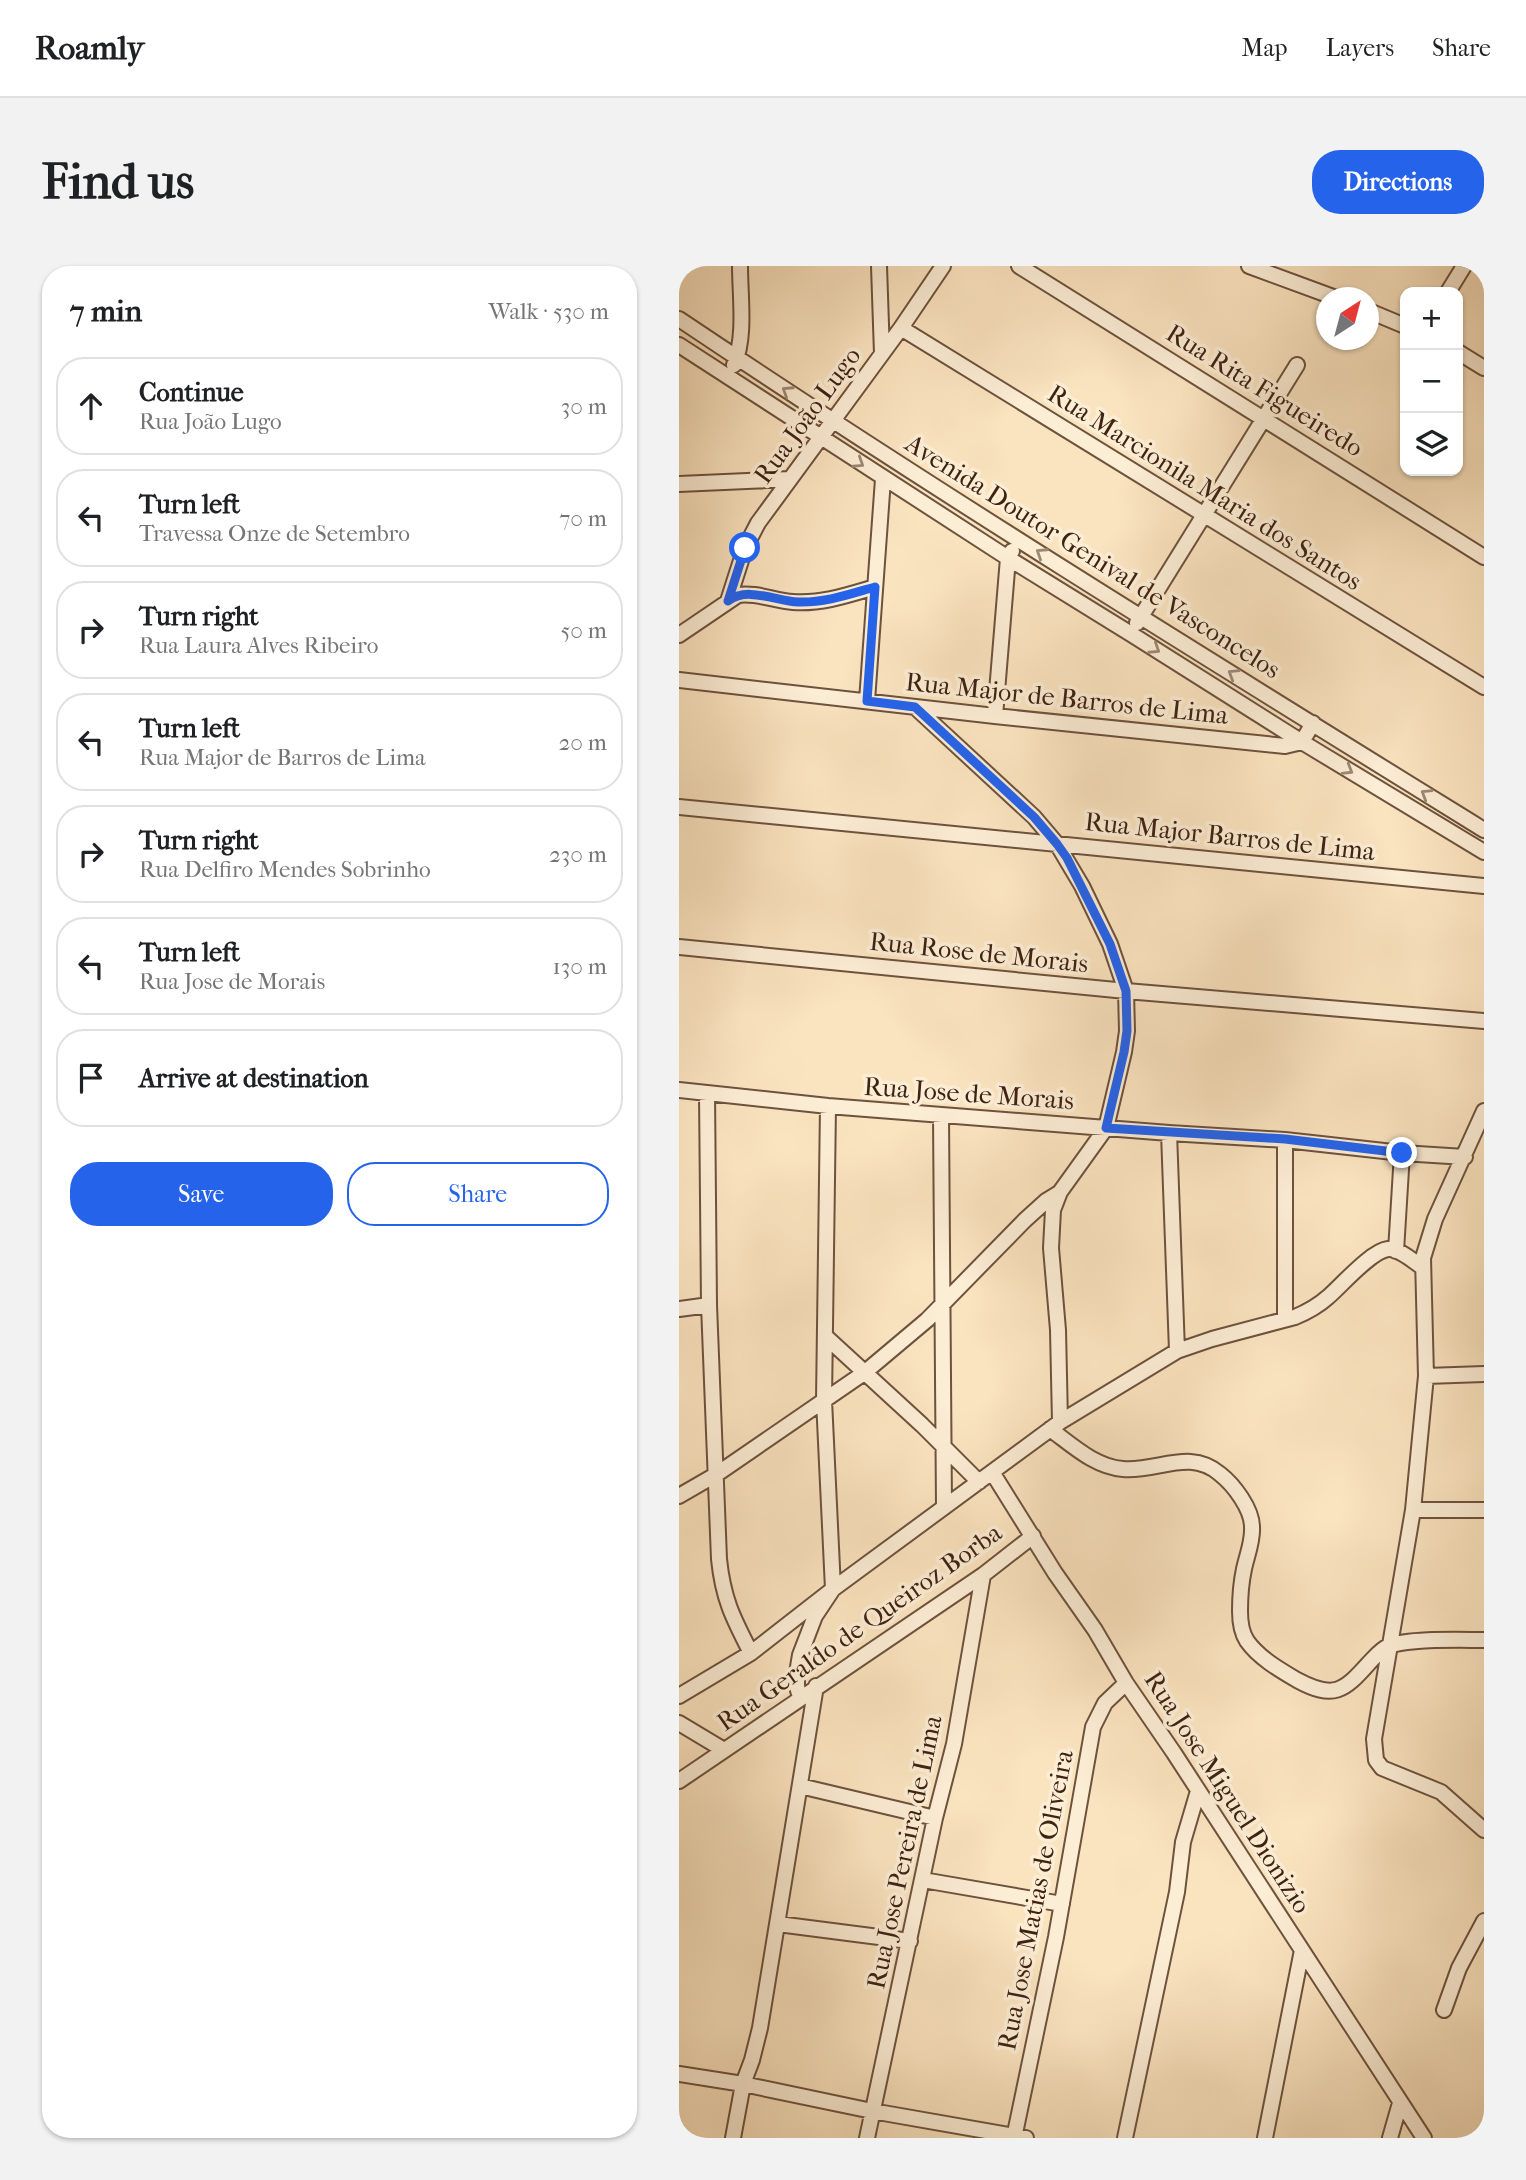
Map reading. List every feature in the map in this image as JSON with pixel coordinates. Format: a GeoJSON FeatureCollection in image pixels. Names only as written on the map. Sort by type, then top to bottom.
{"type":"FeatureCollection","features":[{"type":"Feature","properties":{"kind":"street"},"geometry":{"type":"LineString","coordinates":[[729,377],[737,358],[741,332],[740,266]]}},
{"type":"Feature","properties":{"kind":"street"},"geometry":{"type":"LineString","coordinates":[[879,266],[882,354]]}},
{"type":"Feature","properties":{"kind":"street","name":"Rua João Lugo"},"geometry":{"type":"LineString","coordinates":[[728,601],[751,535],[943,266]]}},
{"type":"Feature","properties":{"kind":"street","name":"Rua Rita Figueiredo"},"geometry":{"type":"LineString","coordinates":[[1019,266],[1484,557]]}},
{"type":"Feature","properties":{"kind":"street"},"geometry":{"type":"LineString","coordinates":[[1249,266],[1316,291]]}},
{"type":"Feature","properties":{"kind":"street"},"geometry":{"type":"LineString","coordinates":[[1451,287],[1464,266]]}},
{"type":"Feature","properties":{"kind":"street"},"geometry":{"type":"LineString","coordinates":[[1379,314],[1400,324]]}},
{"type":"Feature","properties":{"kind":"street","name":"Avenida Doutor Genival de Vasconcelos"},"geometry":{"type":"LineString","coordinates":[[679,319],[833,421],[1141,617],[1484,830]]}},
{"type":"Feature","properties":{"kind":"street","name":"Rua Marcionila Maria dos Santos"},"geometry":{"type":"LineString","coordinates":[[901,328],[1484,687]]}},
{"type":"Feature","properties":{"kind":"street","name":"Avenida Doutor Genival de Vasconcelos"},"geometry":{"type":"LineString","coordinates":[[679,345],[883,479],[1302,742],[1484,852]]}},
{"type":"Feature","properties":{"kind":"street"},"geometry":{"type":"LineString","coordinates":[[1463,355],[1484,368]]}},
{"type":"Feature","properties":{"kind":"street"},"geometry":{"type":"LineString","coordinates":[[1131,634],[1297,365]]}},
{"type":"Feature","properties":{"kind":"street"},"geometry":{"type":"LineString","coordinates":[[867,701],[883,479]]}},
{"type":"Feature","properties":{"kind":"street"},"geometry":{"type":"LineString","coordinates":[[679,484],[790,480]]}},
{"type":"Feature","properties":{"kind":"street"},"geometry":{"type":"LineString","coordinates":[[995,716],[1009,558],[1019,539]]}},
{"type":"Feature","properties":{"kind":"street"},"geometry":{"type":"LineString","coordinates":[[679,635],[728,601],[743,594],[789,601],[821,601],[875,587]]}},
{"type":"Feature","properties":{"kind":"street","name":"Rua Major de Barros de Lima"},"geometry":{"type":"LineString","coordinates":[[679,680],[1285,746],[1302,742]]}},
{"type":"Feature","properties":{"kind":"street"},"geometry":{"type":"LineString","coordinates":[[915,707],[1034,817],[1057,844],[1110,944],[1126,991],[1127,1031],[1124,1052],[1106,1128],[1060,1192],[1053,1210],[1051,1233],[1058,1330],[1055,1425],[1089,1457],[1109,1466],[1133,1469],[1191,1461],[1205,1464],[1221,1475],[1241,1499],[1252,1525],[1242,1579],[1241,1629],[1257,1652],[1303,1683],[1323,1689],[1342,1689],[1352,1683],[1382,1650],[1391,1645],[1484,1640]]}},
{"type":"Feature","properties":{"kind":"street"},"geometry":{"type":"LineString","coordinates":[[1302,742],[1313,723]]}},
{"type":"Feature","properties":{"kind":"street","name":"Rua Major Barros de Lima"},"geometry":{"type":"LineString","coordinates":[[679,807],[1484,886]]}},
{"type":"Feature","properties":{"kind":"street","name":"Rua Rose de Morais"},"geometry":{"type":"LineString","coordinates":[[679,947],[1126,991],[1484,1021]]}},
{"type":"Feature","properties":{"kind":"street","name":"Rua Jose de Morais"},"geometry":{"type":"LineString","coordinates":[[679,1090],[941,1116],[1285,1139],[1402,1153],[1465,1157]]}},
{"type":"Feature","properties":{"kind":"street"},"geometry":{"type":"LineString","coordinates":[[707,1093],[709,1305],[722,1585],[732,1616],[751,1653]]}},
{"type":"Feature","properties":{"kind":"street"},"geometry":{"type":"LineString","coordinates":[[800,1697],[797,1673],[800,1655],[815,1616],[833,1589],[824,1400],[828,1106]]}},
{"type":"Feature","properties":{"kind":"street"},"geometry":{"type":"LineString","coordinates":[[1484,1111],[1429,1234],[1422,1267],[1426,1376],[1413,1510],[1374,1739],[1376,1760],[1383,1768],[1441,1792],[1484,1830]]}},
{"type":"Feature","properties":{"kind":"street"},"geometry":{"type":"LineString","coordinates":[[941,1116],[944,1507]]}},
{"type":"Feature","properties":{"kind":"street"},"geometry":{"type":"LineString","coordinates":[[1169,1133],[1177,1351]]}},
{"type":"Feature","properties":{"kind":"street"},"geometry":{"type":"LineString","coordinates":[[1285,1139],[1285,1319]]}},
{"type":"Feature","properties":{"kind":"street"},"geometry":{"type":"LineString","coordinates":[[1396,1251],[1402,1153]]}},
{"type":"Feature","properties":{"kind":"street"},"geometry":{"type":"LineString","coordinates":[[679,1496],[717,1474],[864,1373],[942,1306],[1025,1220],[1060,1192]]}},
{"type":"Feature","properties":{"kind":"street"},"geometry":{"type":"LineString","coordinates":[[679,1696],[751,1653],[1055,1425],[1177,1351],[1203,1341],[1295,1317],[1317,1306],[1350,1276],[1389,1249],[1422,1267]]}},
{"type":"Feature","properties":{"kind":"street"},"geometry":{"type":"LineString","coordinates":[[679,1309],[709,1305]]}},
{"type":"Feature","properties":{"kind":"street"},"geometry":{"type":"LineString","coordinates":[[825,1336],[979,1482]]}},
{"type":"Feature","properties":{"kind":"street"},"geometry":{"type":"LineString","coordinates":[[1426,1376],[1484,1374]]}},
{"type":"Feature","properties":{"kind":"street","name":"Rua Jose Miguel Dionizio"},"geometry":{"type":"LineString","coordinates":[[992,1472],[1055,1573],[1095,1630],[1126,1683],[1425,2138]]}},
{"type":"Feature","properties":{"kind":"street"},"geometry":{"type":"LineString","coordinates":[[1413,1510],[1484,1510]]}},
{"type":"Feature","properties":{"kind":"street","name":"Rua Geraldo de Queiroz Borba"},"geometry":{"type":"LineString","coordinates":[[679,1781],[983,1575],[1033,1536]]}},
{"type":"Feature","properties":{"kind":"street","name":"Rua Jose Pereira de Lima"},"geometry":{"type":"LineString","coordinates":[[867,2138],[961,1708],[983,1575]]}},
{"type":"Feature","properties":{"kind":"street","name":"Rua Jose Matias de Oliveira"},"geometry":{"type":"LineString","coordinates":[[1018,2137],[1093,1727],[1105,1703],[1126,1683]]}},
{"type":"Feature","properties":{"kind":"street"},"geometry":{"type":"LineString","coordinates":[[733,2138],[743,2084],[760,2028],[816,1686]]}},
{"type":"Feature","properties":{"kind":"street"},"geometry":{"type":"LineString","coordinates":[[679,1723],[724,1750]]}},
{"type":"Feature","properties":{"kind":"street"},"geometry":{"type":"LineString","coordinates":[[800,1786],[935,1818]]}},
{"type":"Feature","properties":{"kind":"street"},"geometry":{"type":"LineString","coordinates":[[1125,2138],[1177,1892],[1183,1842],[1198,1791]]}},
{"type":"Feature","properties":{"kind":"street"},"geometry":{"type":"LineString","coordinates":[[923,1880],[1062,1904]]}},
{"type":"Feature","properties":{"kind":"street"},"geometry":{"type":"LineString","coordinates":[[1444,2010],[1459,1968],[1484,1921]]}},
{"type":"Feature","properties":{"kind":"street"},"geometry":{"type":"LineString","coordinates":[[778,1924],[910,1941]]}},
{"type":"Feature","properties":{"kind":"street"},"geometry":{"type":"LineString","coordinates":[[1265,2138],[1302,1950]]}},
{"type":"Feature","properties":{"kind":"street"},"geometry":{"type":"LineString","coordinates":[[679,2074],[1018,2137]]}},
{"type":"Feature","properties":{"kind":"street"},"geometry":{"type":"LineString","coordinates":[[1390,2138],[1400,2103]]}},
{"type":"Feature","properties":{"kind":"route"},"geometry":{"type":"LineString","coordinates":[[745,548],[728,601],[743,594],[789,601],[821,601],[875,587],[867,701],[915,707],[1034,817],[1067,858],[1110,944],[1126,991],[1128,1011],[1124,1052],[1106,1128],[1285,1139],[1402,1153]]}}]}
